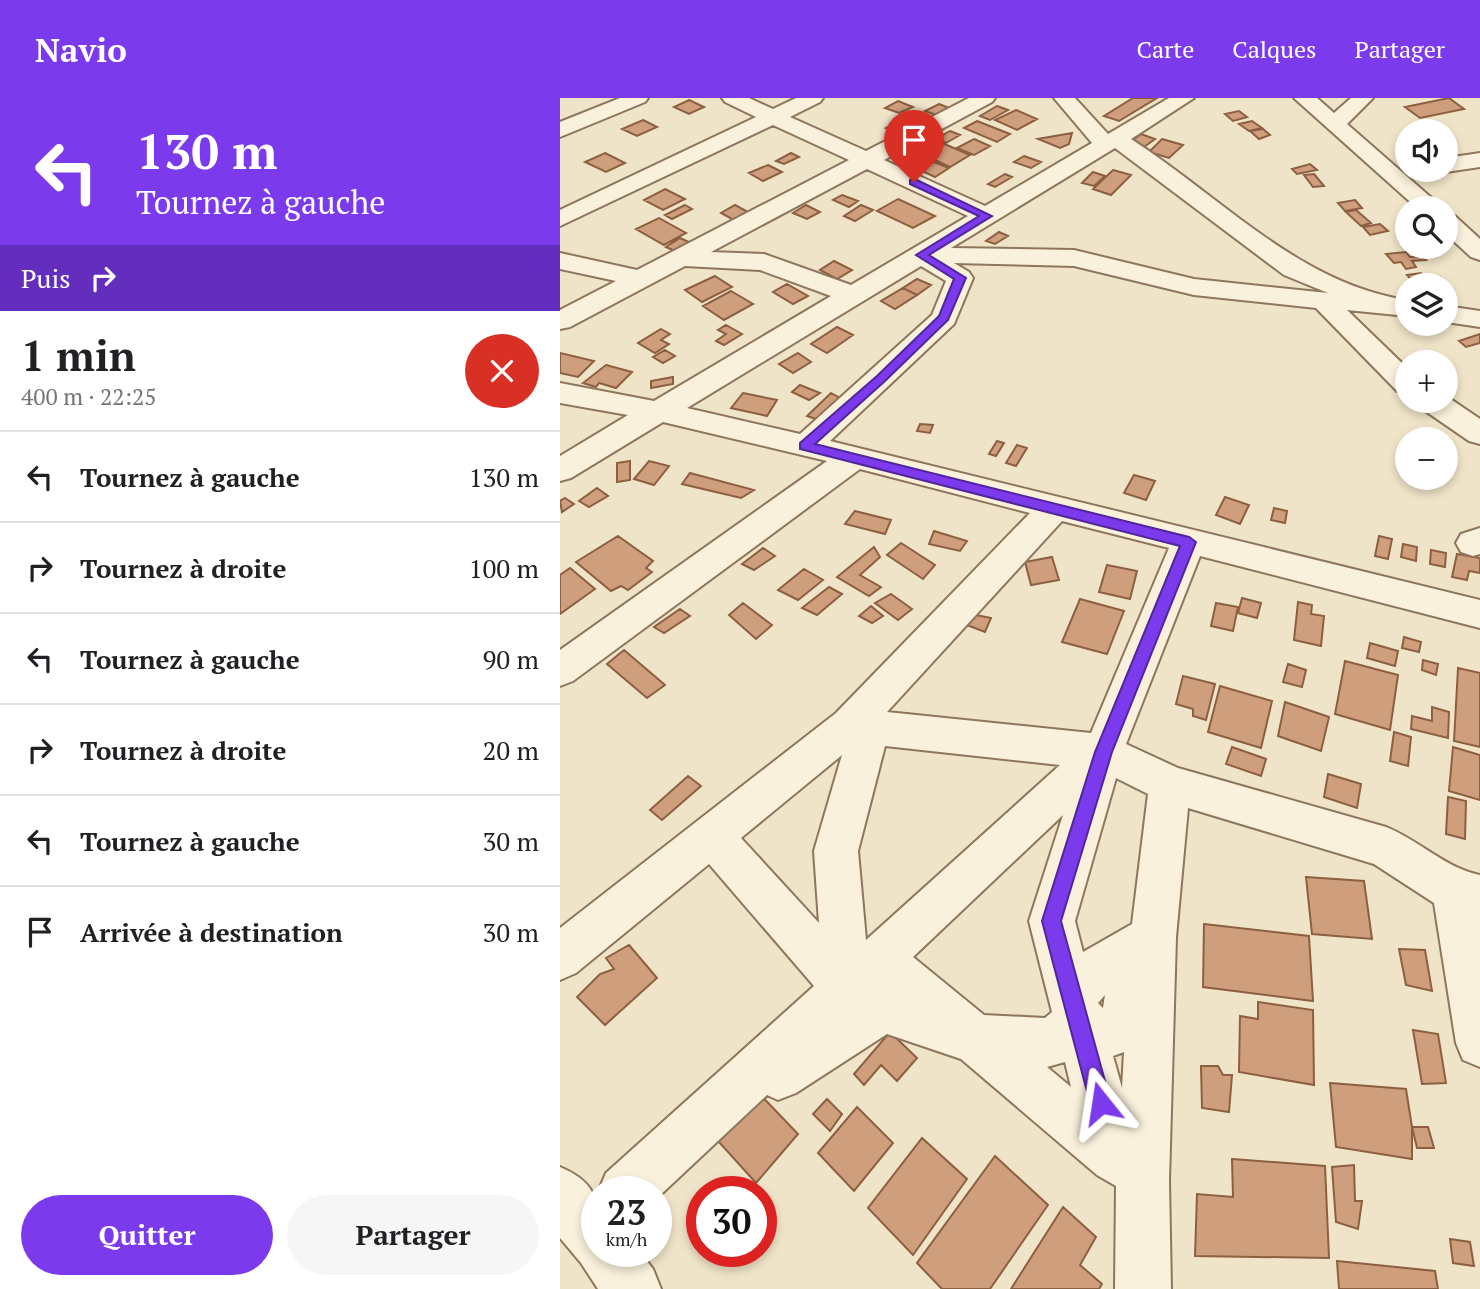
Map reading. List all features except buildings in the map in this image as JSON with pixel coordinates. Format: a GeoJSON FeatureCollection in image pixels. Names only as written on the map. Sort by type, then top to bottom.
{"type":"FeatureCollection","features":[{"type":"Feature","properties":{"kind":"street"},"geometry":{"type":"LineString","coordinates":[[560,130],[638,98]]}},
{"type":"Feature","properties":{"kind":"street"},"geometry":{"type":"LineString","coordinates":[[732,98],[987,216]]}},
{"type":"Feature","properties":{"kind":"street"},"geometry":{"type":"LineString","coordinates":[[560,219],[813,98]]}},
{"type":"Feature","properties":{"kind":"street"},"geometry":{"type":"LineString","coordinates":[[560,321],[985,98]]}},
{"type":"Feature","properties":{"kind":"street"},"geometry":{"type":"LineString","coordinates":[[1064,98],[1111,142],[1152,162],[1293,270],[1374,303]]}},
{"type":"Feature","properties":{"kind":"street"},"geometry":{"type":"LineString","coordinates":[[560,470],[1184,98]]}},
{"type":"Feature","properties":{"kind":"street"},"geometry":{"type":"LineString","coordinates":[[1304,98],[1334,124],[1395,168]]}},
{"type":"Feature","properties":{"kind":"street"},"geometry":{"type":"LineString","coordinates":[[1334,124],[1363,98]]}},
{"type":"Feature","properties":{"kind":"street"},"geometry":{"type":"LineString","coordinates":[[1458,163],[1480,160]]}},
{"type":"Feature","properties":{"kind":"street"},"geometry":{"type":"LineString","coordinates":[[1409,182],[1421,196]]}},
{"type":"Feature","properties":{"kind":"street"},"geometry":{"type":"LineString","coordinates":[[1458,232],[1480,252]]}},
{"type":"Feature","properties":{"kind":"street"},"geometry":{"type":"LineString","coordinates":[[921,255],[1074,258],[1194,287],[1395,306]]}},
{"type":"Feature","properties":{"kind":"street"},"geometry":{"type":"LineString","coordinates":[[805,446],[881,379],[944,318],[960,278],[921,255]]}},
{"type":"Feature","properties":{"kind":"street"},"geometry":{"type":"LineString","coordinates":[[681,258],[764,261],[853,295]]}},
{"type":"Feature","properties":{"kind":"street"},"geometry":{"type":"LineString","coordinates":[[560,261],[640,279]]}},
{"type":"Feature","properties":{"kind":"street"},"geometry":{"type":"LineString","coordinates":[[1324,301],[1395,373]]}},
{"type":"Feature","properties":{"kind":"street"},"geometry":{"type":"LineString","coordinates":[[1458,316],[1480,319]]}},
{"type":"Feature","properties":{"kind":"street"},"geometry":{"type":"LineString","coordinates":[[560,393],[657,411],[855,457],[1480,614]]}},
{"type":"Feature","properties":{"kind":"street"},"geometry":{"type":"LineString","coordinates":[[1449,413],[1480,434]]}},
{"type":"Feature","properties":{"kind":"street"},"geometry":{"type":"LineString","coordinates":[[560,670],[855,457]]}},
{"type":"Feature","properties":{"kind":"street"},"geometry":{"type":"LineString","coordinates":[[560,957],[712,836],[860,726],[1055,507]]}},
{"type":"Feature","properties":{"kind":"street"},"geometry":{"type":"LineString","coordinates":[[1143,1289],[1129,1169],[1076,1009],[1052,921],[1103,752],[1189,542]]}},
{"type":"Feature","properties":{"kind":"street"},"geometry":{"type":"LineString","coordinates":[[860,726],[1103,752],[1170,784],[1386,847],[1467,894],[1480,1043]]}},
{"type":"Feature","properties":{"kind":"street"},"geometry":{"type":"LineString","coordinates":[[860,726],[836,850],[863,973]]}},
{"type":"Feature","properties":{"kind":"street"},"geometry":{"type":"LineString","coordinates":[[642,1176],[1103,752]]}},
{"type":"Feature","properties":{"kind":"street"},"geometry":{"type":"LineString","coordinates":[[1129,1169],[1170,784]]}},
{"type":"Feature","properties":{"kind":"street"},"geometry":{"type":"LineString","coordinates":[[712,836],[863,973],[975,1039],[1129,1169]]}},
{"type":"Feature","properties":{"kind":"street"},"geometry":{"type":"LineString","coordinates":[[1076,1009],[1108,1034],[1125,1021],[1133,967],[1153,937]]}},
{"type":"Feature","properties":{"kind":"street"},"geometry":{"type":"LineString","coordinates":[[749,1077],[777,1076],[883,1009],[975,1039],[1052,1043],[1076,1009]]}},
{"type":"Feature","properties":{"kind":"route"},"geometry":{"type":"LineString","coordinates":[[914,182],[987,216],[921,255],[960,278],[944,318],[881,379],[805,446],[1189,542],[1103,752],[1052,921],[1101,1103]]}}]}
